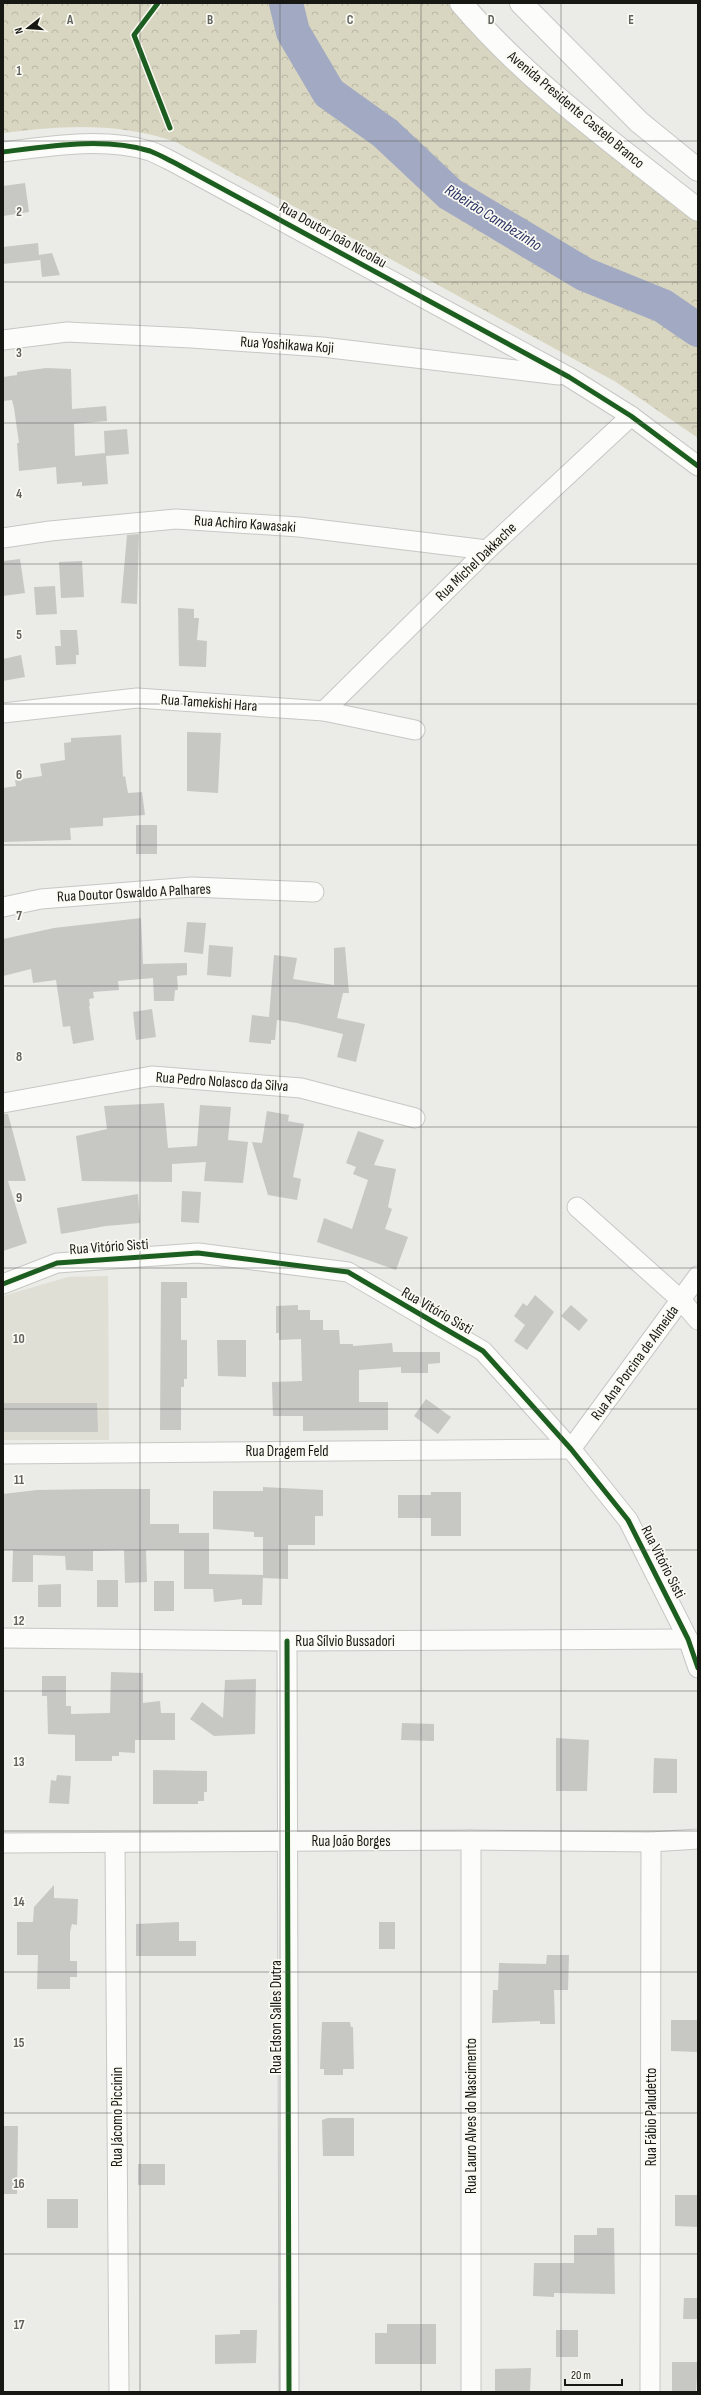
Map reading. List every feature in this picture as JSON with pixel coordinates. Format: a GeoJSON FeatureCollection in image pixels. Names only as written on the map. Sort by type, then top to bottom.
{"type":"FeatureCollection","features":[{"type":"Feature","properties":{"kind":"main road","name":"Avenida Presidente Castelo Branco"},"geometry":{"type":"LineString","coordinates":[[461,3],[522,67],[577,114],[698,210]]}},
{"type":"Feature","properties":{"kind":"main road","name":"Avenida Presidente Castelo Branco"},"geometry":{"type":"LineString","coordinates":[[521,3],[639,122],[698,170]]}},
{"type":"Feature","properties":{"kind":"street","name":"Rua Doutor João Nicolau"},"geometry":{"type":"LineString","coordinates":[[3,152],[80,144],[119,145],[150,152],[175,163],[569,377],[631,416],[698,466]]}},
{"type":"Feature","properties":{"kind":"street","name":"Rua Yoshikawa Koji"},"geometry":{"type":"LineString","coordinates":[[3,340],[67,332],[252,342],[322,347],[569,377]]}},
{"type":"Feature","properties":{"kind":"street","name":"Rua Michel Dakkache"},"geometry":{"type":"LineString","coordinates":[[324,711],[487,550],[631,416]]}},
{"type":"Feature","properties":{"kind":"street","name":"Rua Achiro Kawasaki"},"geometry":{"type":"LineString","coordinates":[[3,538],[50,531],[176,519],[299,527],[487,550]]}},
{"type":"Feature","properties":{"kind":"street","name":"Rua Tamekishi Hara"},"geometry":{"type":"LineString","coordinates":[[3,713],[137,698],[324,711],[415,730]]}},
{"type":"Feature","properties":{"kind":"street","name":"Rua Doutor Oswaldo A Palhares"},"geometry":{"type":"LineString","coordinates":[[3,908],[41,899],[192,887],[314,892]]}},
{"type":"Feature","properties":{"kind":"street","name":"Rua Pedro Nolasco da Silva"},"geometry":{"type":"LineString","coordinates":[[3,1103],[152,1076],[301,1088],[415,1118]]}},
{"type":"Feature","properties":{"kind":"street"},"geometry":{"type":"LineString","coordinates":[[577,1207],[681,1300],[698,1320]]}},
{"type":"Feature","properties":{"kind":"street","name":"Rua Vitório Sisti"},"geometry":{"type":"LineString","coordinates":[[3,1284],[58,1263],[198,1253],[348,1272],[483,1351],[571,1449],[628,1520],[688,1639],[698,1668]]}},
{"type":"Feature","properties":{"kind":"street","name":"Rua Ana Porcina de Almeida"},"geometry":{"type":"LineString","coordinates":[[571,1449],[698,1276]]}},
{"type":"Feature","properties":{"kind":"street","name":"Rua Dragem Feld"},"geometry":{"type":"LineString","coordinates":[[3,1454],[571,1449]]}},
{"type":"Feature","properties":{"kind":"street","name":"Rua Sílvio Bussadori"},"geometry":{"type":"LineString","coordinates":[[3,1638],[287,1641],[688,1639]]}},
{"type":"Feature","properties":{"kind":"street","name":"Rua Edson Salles Dutra"},"geometry":{"type":"LineString","coordinates":[[287,1641],[289,2392]]}},
{"type":"Feature","properties":{"kind":"street","name":"Rua João Borges"},"geometry":{"type":"LineString","coordinates":[[3,1843],[471,1840],[651,1842],[698,1839]]}},
{"type":"Feature","properties":{"kind":"street","name":"Rua Lauro Alves do Nascimento"},"geometry":{"type":"LineString","coordinates":[[471,1840],[471,2392]]}},
{"type":"Feature","properties":{"kind":"street","name":"Rua Fábio Paludetto"},"geometry":{"type":"LineString","coordinates":[[650,2392],[651,1842]]}},
{"type":"Feature","properties":{"kind":"street","name":"Rua Jácomo Piccinin"},"geometry":{"type":"LineString","coordinates":[[115,1843],[119,2392]]}},
{"type":"Feature","properties":{"kind":"shaded area"},"geometry":{"type":"Polygon","coordinates":[[[108,1276],[109,1440],[3,1440],[3,1296],[68,1277],[108,1276]]]}},
{"type":"Feature","properties":{"kind":"green space"},"geometry":{"type":"Polygon","coordinates":[[[3,3],[448,3],[462,20],[698,214],[698,438],[616,382],[176,142],[134,131],[112,128],[68,127],[3,133],[3,3]]]}},
{"type":"Feature","properties":{"kind":"building"},"geometry":{"type":"Polygon","coordinates":[[[25,183],[29,212],[3,216],[3,186],[25,183]]]}},
{"type":"Feature","properties":{"kind":"building"},"geometry":{"type":"Polygon","coordinates":[[[38,243],[39,255],[52,253],[60,275],[42,277],[40,257],[40,260],[3,264],[3,247],[38,243]]]}},
{"type":"Feature","properties":{"kind":"building"},"geometry":{"type":"Polygon","coordinates":[[[46,368],[71,369],[72,409],[106,406],[107,421],[74,424],[75,456],[105,453],[104,431],[127,429],[129,454],[106,456],[108,484],[82,486],[82,482],[57,484],[56,467],[19,471],[17,443],[19,443],[14,408],[12,400],[3,401],[3,377],[17,375],[17,372],[46,368]]]}},
{"type":"Feature","properties":{"kind":"building"},"geometry":{"type":"Polygon","coordinates":[[[139,534],[137,604],[121,603],[127,535],[139,534]]]}},
{"type":"Feature","properties":{"kind":"building"},"geometry":{"type":"Polygon","coordinates":[[[20,559],[25,593],[3,596],[3,561],[20,559]]]}},
{"type":"Feature","properties":{"kind":"building"},"geometry":{"type":"Polygon","coordinates":[[[82,561],[84,597],[61,598],[59,562],[82,561]]]}},
{"type":"Feature","properties":{"kind":"building"},"geometry":{"type":"Polygon","coordinates":[[[55,586],[57,614],[36,615],[34,587],[55,586]]]}},
{"type":"Feature","properties":{"kind":"building"},"geometry":{"type":"Polygon","coordinates":[[[178,608],[194,609],[194,618],[199,618],[197,640],[207,641],[206,667],[179,666],[178,608]]]}},
{"type":"Feature","properties":{"kind":"building"},"geometry":{"type":"Polygon","coordinates":[[[60,630],[77,630],[79,655],[76,655],[76,664],[56,665],[55,646],[61,646],[60,630]]]}},
{"type":"Feature","properties":{"kind":"building"},"geometry":{"type":"Polygon","coordinates":[[[21,655],[25,677],[3,681],[3,659],[21,655]]]}},
{"type":"Feature","properties":{"kind":"building"},"geometry":{"type":"Polygon","coordinates":[[[187,732],[221,733],[218,793],[187,791],[187,732]]]}},
{"type":"Feature","properties":{"kind":"building"},"geometry":{"type":"Polygon","coordinates":[[[121,735],[123,777],[125,776],[128,793],[142,792],[145,815],[103,818],[103,826],[70,828],[71,840],[3,842],[3,788],[16,786],[15,780],[42,776],[40,764],[65,760],[64,743],[71,742],[71,738],[121,735]]]}},
{"type":"Feature","properties":{"kind":"building"},"geometry":{"type":"Polygon","coordinates":[[[136,825],[157,825],[157,854],[136,854],[136,825]]]}},
{"type":"Feature","properties":{"kind":"building"},"geometry":{"type":"Polygon","coordinates":[[[141,918],[143,964],[187,963],[187,975],[177,976],[178,990],[175,990],[174,1001],[154,1001],[153,978],[118,981],[119,990],[93,992],[94,998],[89,999],[89,1006],[94,1040],[73,1044],[70,1026],[63,1027],[56,980],[33,983],[31,969],[3,976],[3,939],[54,928],[141,918]]]}},
{"type":"Feature","properties":{"kind":"building"},"geometry":{"type":"Polygon","coordinates":[[[187,922],[206,923],[203,954],[184,952],[187,922]]]}},
{"type":"Feature","properties":{"kind":"building"},"geometry":{"type":"Polygon","coordinates":[[[209,945],[233,947],[231,977],[207,975],[209,945]]]}},
{"type":"Feature","properties":{"kind":"building"},"geometry":{"type":"Polygon","coordinates":[[[345,947],[349,993],[343,993],[337,1018],[365,1024],[356,1062],[337,1057],[343,1034],[297,1023],[277,1020],[275,1040],[271,1040],[271,1044],[249,1042],[252,1015],[269,1017],[274,955],[297,958],[293,979],[334,985],[334,948],[345,947]]]}},
{"type":"Feature","properties":{"kind":"building"},"geometry":{"type":"Polygon","coordinates":[[[152,1009],[156,1037],[136,1040],[133,1012],[152,1009]]]}},
{"type":"Feature","properties":{"kind":"building"},"geometry":{"type":"Polygon","coordinates":[[[164,1103],[168,1148],[197,1146],[200,1105],[231,1107],[228,1140],[248,1142],[243,1183],[204,1181],[206,1162],[172,1164],[172,1182],[82,1181],[76,1136],[107,1129],[104,1106],[164,1103]]]}},
{"type":"Feature","properties":{"kind":"building"},"geometry":{"type":"Polygon","coordinates":[[[267,1111],[289,1115],[288,1121],[304,1124],[293,1177],[301,1179],[297,1200],[268,1195],[252,1142],[262,1143],[267,1111]]]}},
{"type":"Feature","properties":{"kind":"building"},"geometry":{"type":"Polygon","coordinates":[[[3,1114],[8,1114],[26,1181],[8,1181],[27,1243],[3,1251],[3,1114]]]}},
{"type":"Feature","properties":{"kind":"building"},"geometry":{"type":"Polygon","coordinates":[[[358,1131],[384,1140],[374,1165],[396,1169],[388,1207],[392,1209],[385,1229],[408,1237],[396,1270],[317,1242],[324,1218],[352,1229],[368,1180],[353,1174],[356,1167],[346,1163],[358,1131]]]}},
{"type":"Feature","properties":{"kind":"building"},"geometry":{"type":"Polygon","coordinates":[[[182,1191],[201,1192],[199,1223],[181,1222],[182,1191]]]}},
{"type":"Feature","properties":{"kind":"building"},"geometry":{"type":"Polygon","coordinates":[[[138,1194],[140,1223],[106,1226],[61,1234],[57,1208],[138,1194]]]}},
{"type":"Feature","properties":{"kind":"building"},"geometry":{"type":"Polygon","coordinates":[[[161,1282],[187,1282],[187,1298],[181,1298],[181,1340],[187,1340],[187,1379],[184,1379],[184,1387],[181,1387],[181,1430],[160,1430],[161,1282]]]}},
{"type":"Feature","properties":{"kind":"building"},"geometry":{"type":"Polygon","coordinates":[[[535,1295],[554,1312],[527,1350],[514,1341],[525,1325],[514,1316],[523,1303],[527,1306],[535,1295]]]}},
{"type":"Feature","properties":{"kind":"building"},"geometry":{"type":"Polygon","coordinates":[[[298,1305],[298,1310],[310,1310],[310,1320],[323,1320],[323,1330],[339,1330],[340,1344],[353,1344],[353,1346],[392,1343],[393,1352],[440,1352],[440,1363],[428,1364],[428,1373],[401,1373],[401,1367],[359,1370],[359,1402],[388,1402],[388,1430],[303,1431],[303,1416],[273,1416],[272,1382],[302,1381],[301,1339],[279,1340],[279,1333],[276,1333],[276,1306],[298,1305]]]}},
{"type":"Feature","properties":{"kind":"building"},"geometry":{"type":"Polygon","coordinates":[[[571,1305],[588,1320],[579,1331],[561,1316],[571,1305]]]}},
{"type":"Feature","properties":{"kind":"building"},"geometry":{"type":"Polygon","coordinates":[[[217,1340],[246,1340],[246,1377],[218,1376],[217,1340]]]}},
{"type":"Feature","properties":{"kind":"building"},"geometry":{"type":"Polygon","coordinates":[[[426,1399],[451,1417],[438,1434],[414,1416],[426,1399]]]}},
{"type":"Feature","properties":{"kind":"building"},"geometry":{"type":"Polygon","coordinates":[[[3,1403],[97,1403],[98,1432],[3,1432],[3,1403]]]}},
{"type":"Feature","properties":{"kind":"building"},"geometry":{"type":"Polygon","coordinates":[[[263,1487],[323,1490],[323,1516],[315,1516],[315,1545],[288,1545],[288,1579],[263,1578],[263,1537],[254,1537],[254,1532],[213,1529],[213,1491],[263,1491],[263,1487]]]}},
{"type":"Feature","properties":{"kind":"building"},"geometry":{"type":"Polygon","coordinates":[[[150,1489],[150,1524],[179,1524],[179,1533],[209,1533],[209,1574],[263,1575],[262,1605],[242,1605],[242,1599],[214,1602],[213,1589],[184,1589],[184,1550],[146,1550],[147,1582],[125,1583],[124,1550],[93,1551],[93,1571],[66,1570],[65,1556],[33,1555],[33,1582],[12,1582],[13,1550],[3,1550],[3,1494],[37,1490],[150,1489]]]}},
{"type":"Feature","properties":{"kind":"building"},"geometry":{"type":"Polygon","coordinates":[[[431,1492],[461,1492],[461,1536],[431,1536],[431,1518],[398,1518],[398,1495],[431,1495],[431,1492]]]}},
{"type":"Feature","properties":{"kind":"building"},"geometry":{"type":"Polygon","coordinates":[[[97,1580],[118,1580],[118,1607],[97,1607],[97,1580]]]}},
{"type":"Feature","properties":{"kind":"building"},"geometry":{"type":"Polygon","coordinates":[[[154,1581],[174,1581],[174,1611],[154,1611],[154,1581]]]}},
{"type":"Feature","properties":{"kind":"building"},"geometry":{"type":"Polygon","coordinates":[[[61,1584],[61,1607],[38,1607],[38,1585],[61,1584]]]}},
{"type":"Feature","properties":{"kind":"building"},"geometry":{"type":"Polygon","coordinates":[[[111,1672],[143,1673],[143,1703],[160,1701],[161,1713],[175,1713],[175,1740],[135,1740],[135,1753],[119,1752],[119,1756],[112,1756],[112,1761],[75,1761],[75,1735],[48,1734],[47,1696],[42,1696],[42,1676],[66,1676],[66,1706],[71,1706],[71,1714],[110,1713],[111,1672]]]}},
{"type":"Feature","properties":{"kind":"building"},"geometry":{"type":"Polygon","coordinates":[[[256,1679],[255,1734],[214,1736],[190,1719],[202,1702],[223,1718],[225,1680],[256,1679]]]}},
{"type":"Feature","properties":{"kind":"building"},"geometry":{"type":"Polygon","coordinates":[[[402,1723],[434,1724],[434,1741],[401,1740],[402,1723]]]}},
{"type":"Feature","properties":{"kind":"building"},"geometry":{"type":"Polygon","coordinates":[[[556,1738],[589,1740],[587,1791],[556,1791],[556,1738]]]}},
{"type":"Feature","properties":{"kind":"building"},"geometry":{"type":"Polygon","coordinates":[[[654,1758],[677,1759],[677,1793],[653,1793],[654,1758]]]}},
{"type":"Feature","properties":{"kind":"building"},"geometry":{"type":"Polygon","coordinates":[[[153,1770],[207,1771],[207,1792],[204,1792],[204,1801],[198,1801],[198,1804],[153,1804],[153,1770]]]}},
{"type":"Feature","properties":{"kind":"building"},"geometry":{"type":"Polygon","coordinates":[[[57,1775],[71,1776],[69,1804],[49,1803],[51,1780],[56,1781],[57,1775]]]}},
{"type":"Feature","properties":{"kind":"building"},"geometry":{"type":"Polygon","coordinates":[[[54,1885],[54,1898],[78,1899],[77,1925],[72,1924],[70,1932],[70,1961],[77,1961],[77,1977],[70,1977],[70,1989],[37,1989],[38,1955],[17,1955],[17,1922],[33,1922],[34,1907],[54,1885]]]}},
{"type":"Feature","properties":{"kind":"building"},"geometry":{"type":"Polygon","coordinates":[[[179,1922],[179,1941],[196,1941],[196,1956],[136,1956],[136,1924],[179,1922]]]}},
{"type":"Feature","properties":{"kind":"building"},"geometry":{"type":"Polygon","coordinates":[[[379,1922],[395,1922],[395,1949],[379,1949],[379,1922]]]}},
{"type":"Feature","properties":{"kind":"building"},"geometry":{"type":"Polygon","coordinates":[[[547,1955],[569,1955],[568,1990],[554,1990],[555,2024],[540,2024],[540,2021],[492,2023],[493,1990],[498,1990],[499,1963],[546,1964],[547,1955]]]}},
{"type":"Feature","properties":{"kind":"building"},"geometry":{"type":"Polygon","coordinates":[[[671,2020],[698,2020],[698,2052],[671,2051],[671,2020]]]}},
{"type":"Feature","properties":{"kind":"building"},"geometry":{"type":"Polygon","coordinates":[[[322,2022],[350,2022],[351,2027],[353,2027],[354,2069],[343,2069],[343,2075],[324,2075],[324,2069],[320,2069],[322,2022]]]}},
{"type":"Feature","properties":{"kind":"building"},"geometry":{"type":"Polygon","coordinates":[[[328,2118],[354,2118],[354,2156],[323,2156],[322,2120],[328,2118]]]}},
{"type":"Feature","properties":{"kind":"building"},"geometry":{"type":"Polygon","coordinates":[[[3,2126],[18,2126],[17,2194],[3,2194],[3,2126]]]}},
{"type":"Feature","properties":{"kind":"building"},"geometry":{"type":"Polygon","coordinates":[[[138,2164],[165,2164],[165,2185],[138,2185],[138,2164]]]}},
{"type":"Feature","properties":{"kind":"building"},"geometry":{"type":"Polygon","coordinates":[[[675,2195],[698,2195],[698,2227],[675,2226],[675,2195]]]}},
{"type":"Feature","properties":{"kind":"building"},"geometry":{"type":"Polygon","coordinates":[[[47,2199],[78,2199],[78,2228],[47,2228],[47,2199]]]}},
{"type":"Feature","properties":{"kind":"building"},"geometry":{"type":"Polygon","coordinates":[[[597,2228],[614,2228],[615,2294],[554,2293],[554,2297],[533,2296],[534,2263],[574,2263],[574,2235],[597,2235],[597,2228]]]}},
{"type":"Feature","properties":{"kind":"building"},"geometry":{"type":"Polygon","coordinates":[[[684,2298],[698,2298],[698,2319],[683,2319],[684,2298]]]}},
{"type":"Feature","properties":{"kind":"building"},"geometry":{"type":"Polygon","coordinates":[[[387,2324],[436,2324],[436,2364],[375,2364],[375,2333],[387,2333],[387,2324]]]}},
{"type":"Feature","properties":{"kind":"building"},"geometry":{"type":"Polygon","coordinates":[[[240,2330],[257,2330],[256,2363],[215,2364],[215,2335],[240,2334],[240,2330]]]}},
{"type":"Feature","properties":{"kind":"building"},"geometry":{"type":"Polygon","coordinates":[[[556,2330],[578,2330],[578,2357],[556,2357],[556,2330]]]}},
{"type":"Feature","properties":{"kind":"building"},"geometry":{"type":"Polygon","coordinates":[[[672,2362],[698,2362],[696,2392],[672,2392],[672,2362]]]}},
{"type":"Feature","properties":{"kind":"building"},"geometry":{"type":"Polygon","coordinates":[[[531,2368],[530,2392],[495,2392],[495,2369],[531,2368]]]}},
{"type":"Feature","properties":{"kind":"waterway","name":"Ribeirão Cambezinho"},"geometry":{"type":"LineString","coordinates":[[286,3],[293,32],[329,93],[385,133],[450,194],[584,274],[663,306],[698,330]]}},
{"type":"Feature","properties":{"kind":"cycle path"},"geometry":{"type":"LineString","coordinates":[[158,3],[134,35],[170,128]]}},
{"type":"Feature","properties":{"kind":"cycle path"},"geometry":{"type":"LineString","coordinates":[[3,152],[77,144],[114,144],[150,151],[175,163],[569,377],[631,416],[698,466]]}},
{"type":"Feature","properties":{"kind":"cycle path"},"geometry":{"type":"LineString","coordinates":[[3,1284],[57,1263],[198,1253],[348,1272],[483,1351],[571,1449],[628,1520],[688,1639],[698,1668]]}},
{"type":"Feature","properties":{"kind":"cycle path"},"geometry":{"type":"LineString","coordinates":[[287,1641],[289,2392]]}}]}
